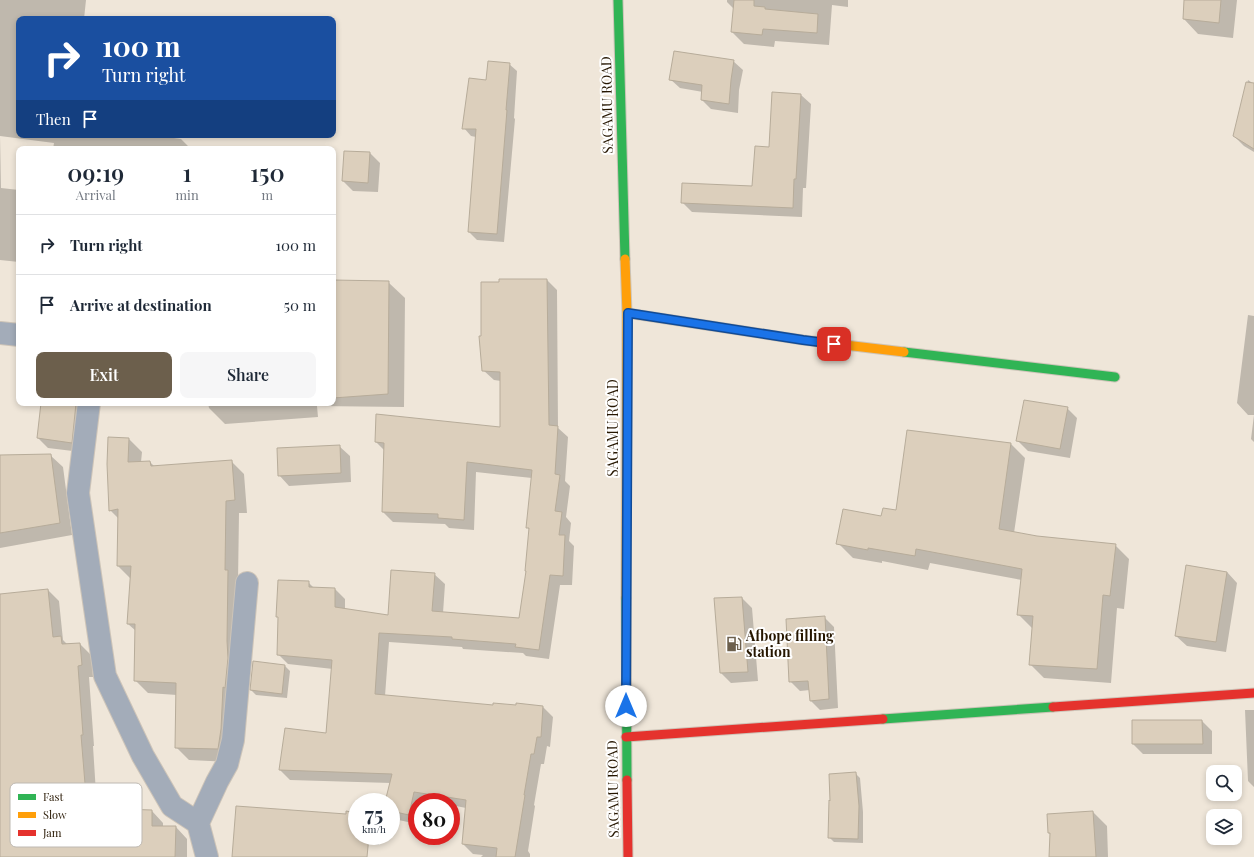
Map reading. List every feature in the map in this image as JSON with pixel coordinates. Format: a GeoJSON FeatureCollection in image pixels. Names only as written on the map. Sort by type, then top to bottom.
{"type":"FeatureCollection","features":[{"type":"Feature","properties":{"kind":"main road","name":"SAGAMU ROAD"},"geometry":{"type":"LineString","coordinates":[[618,0],[628,313],[626,738],[628,857]]}},
{"type":"Feature","properties":{"kind":"main road"},"geometry":{"type":"LineString","coordinates":[[628,313],[803,340],[1115,377]]}},
{"type":"Feature","properties":{"kind":"main road"},"geometry":{"type":"LineString","coordinates":[[626,738],[1254,693]]}},
{"type":"Feature","properties":{"kind":"street"},"geometry":{"type":"LineString","coordinates":[[0,333],[16,335]]}},
{"type":"Feature","properties":{"kind":"street"},"geometry":{"type":"LineString","coordinates":[[89,406],[78,493],[105,676],[143,756],[172,806],[198,823]]}},
{"type":"Feature","properties":{"kind":"street"},"geometry":{"type":"LineString","coordinates":[[207,857],[198,823],[227,764],[233,740],[247,583]]}},
{"type":"Feature","properties":{"kind":"building"},"geometry":{"type":"Polygon","coordinates":[[[734,0],[754,0],[754,6],[765,7],[765,9],[818,14],[817,33],[763,29],[762,35],[731,32],[734,0]]]}},
{"type":"Feature","properties":{"kind":"building"},"geometry":{"type":"Polygon","coordinates":[[[1184,0],[1221,0],[1219,23],[1183,19],[1184,0]]]}},
{"type":"Feature","properties":{"kind":"building"},"geometry":{"type":"Polygon","coordinates":[[[674,51],[734,60],[729,104],[701,100],[702,85],[669,80],[674,51]]]}},
{"type":"Feature","properties":{"kind":"building"},"geometry":{"type":"Polygon","coordinates":[[[488,61],[510,63],[497,234],[468,232],[476,129],[462,129],[469,78],[486,80],[488,61]]]}},
{"type":"Feature","properties":{"kind":"building"},"geometry":{"type":"Polygon","coordinates":[[[1246,82],[1254,83],[1254,149],[1233,136],[1246,82]]]}},
{"type":"Feature","properties":{"kind":"building"},"geometry":{"type":"Polygon","coordinates":[[[772,92],[801,94],[793,208],[681,203],[682,183],[752,186],[755,146],[769,147],[772,92]]]}},
{"type":"Feature","properties":{"kind":"building"},"geometry":{"type":"Polygon","coordinates":[[[344,151],[370,152],[368,183],[342,181],[344,151]]]}},
{"type":"Feature","properties":{"kind":"building"},"geometry":{"type":"Polygon","coordinates":[[[499,279],[547,279],[549,425],[558,426],[555,474],[560,475],[555,511],[562,512],[559,535],[565,535],[563,576],[550,575],[539,650],[515,647],[516,644],[452,639],[452,637],[379,633],[375,694],[493,705],[493,703],[516,705],[516,703],[543,706],[541,737],[537,737],[534,754],[531,754],[515,857],[496,857],[497,848],[462,844],[466,800],[460,799],[460,793],[408,793],[408,815],[400,813],[400,793],[387,793],[392,774],[279,770],[285,728],[326,733],[332,660],[277,655],[278,617],[276,617],[278,580],[309,581],[309,587],[335,588],[335,607],[388,615],[391,570],[435,573],[432,611],[519,618],[526,571],[529,528],[526,528],[532,470],[467,462],[464,520],[438,518],[438,514],[382,512],[384,443],[375,442],[376,414],[500,427],[500,372],[482,371],[479,336],[481,336],[481,282],[499,282],[499,279]]]}},
{"type":"Feature","properties":{"kind":"building"},"geometry":{"type":"Polygon","coordinates":[[[336,280],[389,281],[388,394],[336,398],[336,280]]]}},
{"type":"Feature","properties":{"kind":"building"},"geometry":{"type":"Polygon","coordinates":[[[1024,400],[1068,407],[1060,449],[1016,441],[1024,400]]]}},
{"type":"Feature","properties":{"kind":"building"},"geometry":{"type":"Polygon","coordinates":[[[41,406],[76,406],[72,443],[37,438],[41,406]]]}},
{"type":"Feature","properties":{"kind":"building"},"geometry":{"type":"Polygon","coordinates":[[[907,430],[1011,443],[999,529],[1037,536],[1116,544],[1110,596],[1103,595],[1097,669],[1029,665],[1033,616],[1017,615],[1022,569],[916,549],[915,556],[836,544],[843,509],[881,516],[883,508],[896,510],[907,430]]]}},
{"type":"Feature","properties":{"kind":"building"},"geometry":{"type":"Polygon","coordinates":[[[108,437],[129,438],[128,462],[150,461],[151,466],[232,460],[235,500],[226,501],[225,570],[228,570],[228,658],[225,688],[223,687],[221,729],[218,749],[175,748],[176,683],[134,681],[135,624],[127,624],[131,566],[117,566],[118,509],[109,511],[107,464],[108,437]]]}},
{"type":"Feature","properties":{"kind":"building"},"geometry":{"type":"Polygon","coordinates":[[[340,445],[341,473],[278,476],[277,448],[340,445]]]}},
{"type":"Feature","properties":{"kind":"building"},"geometry":{"type":"Polygon","coordinates":[[[51,454],[60,523],[0,533],[0,455],[51,454]]]}},
{"type":"Feature","properties":{"kind":"building"},"geometry":{"type":"Polygon","coordinates":[[[1186,565],[1227,572],[1216,642],[1175,636],[1186,565]]]}},
{"type":"Feature","properties":{"kind":"building"},"geometry":{"type":"Polygon","coordinates":[[[48,589],[53,637],[61,636],[62,644],[80,643],[82,665],[78,666],[85,783],[10,783],[10,847],[142,847],[142,810],[152,810],[152,826],[176,826],[175,857],[0,857],[0,594],[48,589]]]}},
{"type":"Feature","properties":{"kind":"building"},"geometry":{"type":"Polygon","coordinates":[[[742,597],[748,672],[720,673],[714,598],[742,597]]]}},
{"type":"Feature","properties":{"kind":"building"},"geometry":{"type":"Polygon","coordinates":[[[825,616],[829,699],[810,701],[808,681],[789,682],[786,619],[825,616]]]}},
{"type":"Feature","properties":{"kind":"building"},"geometry":{"type":"Polygon","coordinates":[[[253,661],[285,665],[282,694],[250,690],[253,661]]]}},
{"type":"Feature","properties":{"kind":"building"},"geometry":{"type":"Polygon","coordinates":[[[1132,720],[1202,720],[1203,744],[1132,744],[1132,720]]]}},
{"type":"Feature","properties":{"kind":"building"},"geometry":{"type":"Polygon","coordinates":[[[856,772],[859,806],[858,839],[828,838],[829,800],[830,801],[829,774],[856,772]]]}},
{"type":"Feature","properties":{"kind":"building"},"geometry":{"type":"Polygon","coordinates":[[[236,806],[346,814],[346,811],[348,811],[348,845],[368,845],[367,857],[232,857],[236,806]]]}},
{"type":"Feature","properties":{"kind":"building"},"geometry":{"type":"Polygon","coordinates":[[[1093,811],[1096,857],[1049,857],[1050,833],[1048,833],[1047,814],[1093,811]]]}},
{"type":"Feature","properties":{"kind":"traffic: fast"},"geometry":{"type":"LineString","coordinates":[[618,0],[625,259]]}},
{"type":"Feature","properties":{"kind":"traffic: fast"},"geometry":{"type":"LineString","coordinates":[[904,352],[1115,377]]}},
{"type":"Feature","properties":{"kind":"traffic: fast"},"geometry":{"type":"LineString","coordinates":[[626,598],[627,780]]}},
{"type":"Feature","properties":{"kind":"traffic: fast"},"geometry":{"type":"LineString","coordinates":[[883,719],[1053,707]]}},
{"type":"Feature","properties":{"kind":"traffic: slow"},"geometry":{"type":"LineString","coordinates":[[625,259],[627,313],[626,598]]}},
{"type":"Feature","properties":{"kind":"traffic: slow"},"geometry":{"type":"LineString","coordinates":[[627,313],[803,340],[904,352]]}},
{"type":"Feature","properties":{"kind":"traffic: jam"},"geometry":{"type":"LineString","coordinates":[[1053,707],[1254,693]]}},
{"type":"Feature","properties":{"kind":"traffic: jam"},"geometry":{"type":"LineString","coordinates":[[626,737],[883,719]]}},
{"type":"Feature","properties":{"kind":"traffic: jam"},"geometry":{"type":"LineString","coordinates":[[627,780],[628,857]]}},
{"type":"Feature","properties":{"kind":"place","name":"Afbope filling station"},"geometry":{"type":"Point","coordinates":[734,644]}},
{"type":"Feature","properties":{"kind":"route"},"geometry":{"type":"LineString","coordinates":[[626,706],[628,313],[834,344]]}}]}
